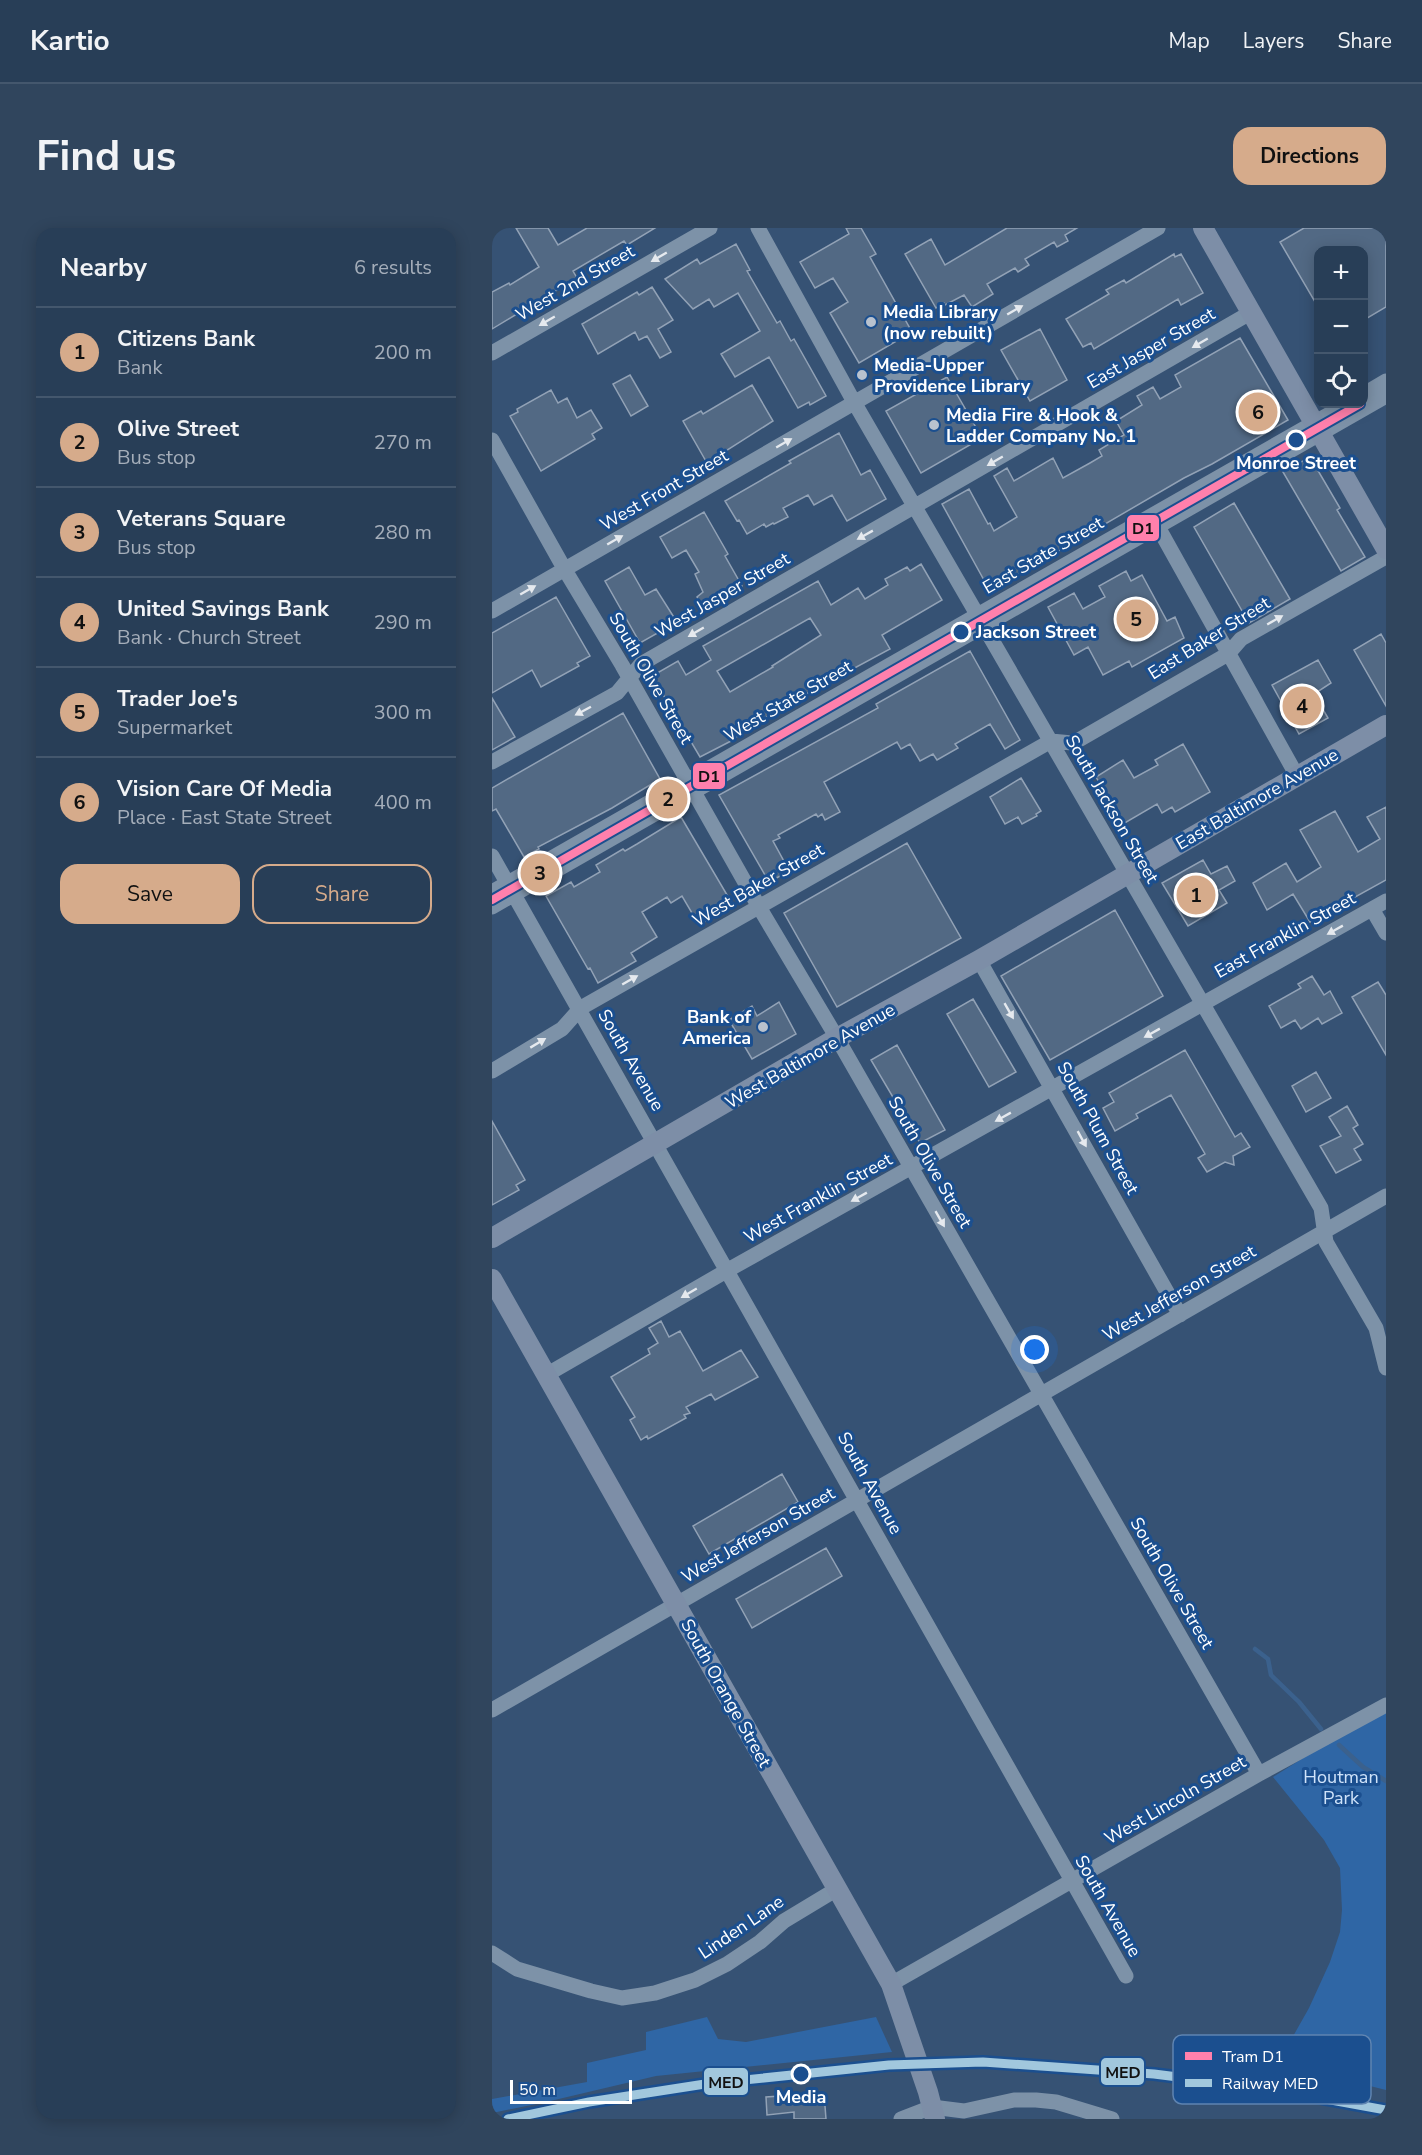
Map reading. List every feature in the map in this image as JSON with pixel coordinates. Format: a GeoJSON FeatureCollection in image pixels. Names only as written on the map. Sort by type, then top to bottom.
{"type":"FeatureCollection","features":[{"type":"Feature","properties":{"kind":"main road"},"geometry":{"type":"LineString","coordinates":[[1203,228],[1386,549]]}},
{"type":"Feature","properties":{"kind":"main road","name":"East Baltimore Avenue"},"geometry":{"type":"LineString","coordinates":[[1127,873],[1386,725]]}},
{"type":"Feature","properties":{"kind":"main road","name":"West Baltimore Avenue"},"geometry":{"type":"LineString","coordinates":[[492,1238],[1127,873]]}},
{"type":"Feature","properties":{"kind":"main road","name":"South Orange Street"},"geometry":{"type":"LineString","coordinates":[[492,1279],[891,1984],[932,2106]]}},
{"type":"Feature","properties":{"kind":"street","name":"West 2nd Street"},"geometry":{"type":"LineString","coordinates":[[492,353],[710,228]]}},
{"type":"Feature","properties":{"kind":"street","name":"South Jackson Street"},"geometry":{"type":"LineString","coordinates":[[759,228],[854,402],[1321,1208],[1324,1232],[1330,1251],[1376,1328],[1386,1368]]}},
{"type":"Feature","properties":{"kind":"street","name":"West Front Street"},"geometry":{"type":"LineString","coordinates":[[492,611],[1158,228]]}},
{"type":"Feature","properties":{"kind":"street","name":"East Jasper Street"},"geometry":{"type":"LineString","coordinates":[[916,507],[1250,313]]}},
{"type":"Feature","properties":{"kind":"street"},"geometry":{"type":"LineString","coordinates":[[1368,392],[1386,381]]}},
{"type":"Feature","properties":{"kind":"street","name":"East State Street"},"geometry":{"type":"LineString","coordinates":[[981,620],[1318,428],[1386,396]]}},
{"type":"Feature","properties":{"kind":"street","name":"East State Street"},"geometry":{"type":"LineString","coordinates":[[1318,428],[1342,408]]}},
{"type":"Feature","properties":{"kind":"street","name":"South Olive Street"},"geometry":{"type":"LineString","coordinates":[[492,440],[1259,1774]]}},
{"type":"Feature","properties":{"kind":"street","name":"West Jasper Street"},"geometry":{"type":"LineString","coordinates":[[492,762],[617,693],[641,664],[916,507]]}},
{"type":"Feature","properties":{"kind":"street"},"geometry":{"type":"LineString","coordinates":[[1154,521],[1297,776]]}},
{"type":"Feature","properties":{"kind":"street","name":"East Baker Street"},"geometry":{"type":"LineString","coordinates":[[1051,741],[1068,743],[1077,741],[1228,654],[1241,639],[1386,557]]}},
{"type":"Feature","properties":{"kind":"street","name":"West State Street"},"geometry":{"type":"LineString","coordinates":[[492,907],[511,889],[981,620]]}},
{"type":"Feature","properties":{"kind":"street","name":"West Baker Street"},"geometry":{"type":"LineString","coordinates":[[492,1071],[562,1029],[579,1010],[1051,741]]}},
{"type":"Feature","properties":{"kind":"street","name":"South Avenue"},"geometry":{"type":"LineString","coordinates":[[492,856],[1126,1976]]}},
{"type":"Feature","properties":{"kind":"street","name":"West State Street"},"geometry":{"type":"LineString","coordinates":[[492,892],[511,889]]}},
{"type":"Feature","properties":{"kind":"street","name":"East Franklin Street"},"geometry":{"type":"LineString","coordinates":[[1203,1004],[1386,901]]}},
{"type":"Feature","properties":{"kind":"street"},"geometry":{"type":"LineString","coordinates":[[1372,909],[1386,933]]}},
{"type":"Feature","properties":{"kind":"street","name":"South Plum Street"},"geometry":{"type":"LineString","coordinates":[[979,960],[1054,1088],[1180,1315]]}},
{"type":"Feature","properties":{"kind":"street","name":"West Franklin Street"},"geometry":{"type":"LineString","coordinates":[[546,1375],[728,1270],[1203,1004]]}},
{"type":"Feature","properties":{"kind":"street","name":"West Jefferson Street"},"geometry":{"type":"LineString","coordinates":[[492,1710],[1386,1196]]}},
{"type":"Feature","properties":{"kind":"street","name":"West Lincoln Street"},"geometry":{"type":"LineString","coordinates":[[891,1984],[1259,1774],[1386,1705]]}},
{"type":"Feature","properties":{"kind":"street","name":"Linden Lane"},"geometry":{"type":"LineString","coordinates":[[492,1953],[517,1969],[591,1991],[622,1998],[655,1993],[695,1980],[727,1964],[760,1942],[784,1921],[837,1889]]}},
{"type":"Feature","properties":{"kind":"street"},"geometry":{"type":"LineString","coordinates":[[901,2119],[932,2106],[964,2111],[1014,2100],[1056,2102],[1112,2119]]}},
{"type":"Feature","properties":{"kind":"green space","name":"Houtman Park"},"geometry":{"type":"Polygon","coordinates":[[[1386,1706],[1386,2090],[1371,2086],[1371,2035],[1294,2035],[1330,1962],[1340,1932],[1342,1910],[1340,1868],[1324,1840],[1273,1777],[1386,1706]]]}},
{"type":"Feature","properties":{"kind":"green space"},"geometry":{"type":"Polygon","coordinates":[[[707,2017],[718,2039],[746,2042],[876,2017],[892,2052],[656,2076],[492,2113],[492,2099],[587,2082],[587,2063],[646,2050],[646,2032],[707,2017]]]}},
{"type":"Feature","properties":{"kind":"building"},"geometry":{"type":"Polygon","coordinates":[[[516,228],[548,228],[558,245],[587,228],[655,228],[627,245],[624,241],[573,271],[577,278],[492,329],[492,292],[509,283],[510,285],[539,267],[516,228]]]}},
{"type":"Feature","properties":{"kind":"building"},"geometry":{"type":"Polygon","coordinates":[[[846,228],[861,228],[876,254],[870,257],[912,332],[859,363],[830,313],[848,302],[833,278],[815,288],[800,262],[849,234],[846,228]]]}},
{"type":"Feature","properties":{"kind":"building"},"geometry":{"type":"Polygon","coordinates":[[[1007,228],[1077,228],[1065,235],[1068,241],[1057,247],[1054,242],[1025,259],[1029,265],[1018,272],[1015,268],[987,284],[993,294],[972,307],[964,295],[936,308],[905,254],[931,239],[945,265],[1007,228]]]}},
{"type":"Feature","properties":{"kind":"building"},"geometry":{"type":"Polygon","coordinates":[[[1304,228],[1386,228],[1386,307],[1368,318],[1368,246],[1314,246],[1314,300],[1280,242],[1304,228]]]}},
{"type":"Feature","properties":{"kind":"building"},"geometry":{"type":"Polygon","coordinates":[[[736,244],[750,270],[747,271],[777,323],[780,321],[791,341],[794,339],[826,396],[810,405],[809,402],[798,408],[769,357],[735,377],[721,354],[760,331],[738,293],[714,307],[709,299],[693,309],[665,279],[697,259],[700,264],[736,244]]]}},
{"type":"Feature","properties":{"kind":"building"},"geometry":{"type":"Polygon","coordinates":[[[1174,254],[1175,257],[1181,254],[1203,293],[1181,305],[1178,299],[1094,349],[1091,343],[1083,347],[1066,319],[1109,294],[1106,290],[1124,280],[1126,283],[1174,254]]]}},
{"type":"Feature","properties":{"kind":"building"},"geometry":{"type":"Polygon","coordinates":[[[652,287],[673,320],[658,329],[671,352],[660,358],[647,336],[639,340],[635,332],[598,354],[582,324],[637,292],[639,295],[652,287]]]}},
{"type":"Feature","properties":{"kind":"building"},"geometry":{"type":"Polygon","coordinates":[[[1040,329],[1067,380],[1030,401],[1001,350],[1040,329]]]}},
{"type":"Feature","properties":{"kind":"building"},"geometry":{"type":"Polygon","coordinates":[[[1240,338],[1288,420],[990,591],[942,504],[969,489],[994,531],[1017,517],[994,476],[1007,468],[1014,481],[1053,458],[1063,478],[1090,463],[1102,456],[1099,450],[1124,435],[1116,421],[1142,405],[1137,396],[1153,387],[1160,399],[1181,387],[1175,375],[1240,338]]]}},
{"type":"Feature","properties":{"kind":"building"},"geometry":{"type":"Polygon","coordinates":[[[630,375],[648,406],[631,416],[613,384],[630,375]]]}},
{"type":"Feature","properties":{"kind":"building","name":"Media Fire & Hook & Ladder Company No. 1"},"geometry":{"type":"Polygon","coordinates":[[[947,377],[982,438],[921,473],[886,411],[947,377]]]}},
{"type":"Feature","properties":{"kind":"building"},"geometry":{"type":"Polygon","coordinates":[[[752,385],[773,421],[707,463],[683,421],[701,411],[703,414],[752,385]]]}},
{"type":"Feature","properties":{"kind":"building"},"geometry":{"type":"Polygon","coordinates":[[[551,390],[558,403],[567,398],[577,418],[591,410],[602,428],[592,434],[595,439],[541,471],[510,416],[518,412],[517,409],[551,390]]]}},
{"type":"Feature","properties":{"kind":"building"},"geometry":{"type":"Polygon","coordinates":[[[839,433],[861,475],[870,470],[886,499],[847,521],[832,495],[814,505],[808,495],[783,508],[788,517],[766,527],[764,524],[747,534],[725,501],[839,433]]]}},
{"type":"Feature","properties":{"kind":"building"},"geometry":{"type":"Polygon","coordinates":[[[1310,457],[1340,508],[1337,510],[1365,557],[1341,571],[1283,472],[1310,457]]]}},
{"type":"Feature","properties":{"kind":"building"},"geometry":{"type":"Polygon","coordinates":[[[1234,503],[1290,599],[1249,623],[1194,527],[1234,503]]]}},
{"type":"Feature","properties":{"kind":"building"},"geometry":{"type":"Polygon","coordinates":[[[704,512],[728,554],[725,556],[742,586],[703,608],[697,597],[703,592],[695,574],[699,572],[686,550],[672,558],[660,537],[704,512]]]}},
{"type":"Feature","properties":{"kind":"building"},"geometry":{"type":"Polygon","coordinates":[[[921,564],[942,600],[882,635],[890,649],[795,700],[751,726],[731,741],[700,757],[652,676],[678,661],[686,675],[711,660],[703,646],[818,581],[831,605],[858,588],[865,599],[888,585],[885,579],[907,567],[910,571],[921,564]],[[810,618],[717,671],[730,692],[821,635],[810,618]]]}},
{"type":"Feature","properties":{"kind":"building"},"geometry":{"type":"Polygon","coordinates":[[[629,567],[645,595],[656,589],[677,622],[640,643],[605,581],[629,567]]]}},
{"type":"Feature","properties":{"kind":"building"},"geometry":{"type":"Polygon","coordinates":[[[1126,571],[1131,581],[1142,575],[1167,621],[1175,617],[1184,638],[1132,667],[1129,661],[1103,675],[1088,647],[1074,655],[1048,607],[1074,593],[1083,609],[1105,597],[1099,586],[1126,571]]]}},
{"type":"Feature","properties":{"kind":"building"},"geometry":{"type":"Polygon","coordinates":[[[556,597],[590,656],[577,663],[579,666],[541,687],[532,670],[492,693],[492,633],[556,597]]]}},
{"type":"Feature","properties":{"kind":"building"},"geometry":{"type":"Polygon","coordinates":[[[1381,634],[1386,643],[1386,706],[1354,650],[1381,634]]]}},
{"type":"Feature","properties":{"kind":"building"},"geometry":{"type":"Polygon","coordinates":[[[970,651],[1020,740],[1005,749],[990,724],[955,744],[958,748],[937,760],[933,754],[920,761],[910,744],[901,749],[897,742],[824,782],[840,812],[825,820],[822,814],[818,817],[816,814],[778,835],[780,838],[773,841],[786,865],[780,868],[784,874],[769,882],[719,795],[878,708],[876,704],[970,651]]]}},
{"type":"Feature","properties":{"kind":"building"},"geometry":{"type":"Polygon","coordinates":[[[1318,660],[1331,683],[1314,694],[1328,718],[1299,734],[1272,685],[1318,660]]]}},
{"type":"Feature","properties":{"kind":"building"},"geometry":{"type":"Polygon","coordinates":[[[492,698],[515,737],[492,750],[492,698]]]}},
{"type":"Feature","properties":{"kind":"building"},"geometry":{"type":"Polygon","coordinates":[[[623,713],[660,779],[524,857],[496,809],[492,811],[492,788],[623,713]]]}},
{"type":"Feature","properties":{"kind":"building"},"geometry":{"type":"Polygon","coordinates":[[[1183,744],[1210,792],[1175,812],[1172,807],[1162,813],[1157,804],[1123,824],[1096,777],[1123,760],[1134,778],[1158,765],[1155,760],[1183,744]]]}},
{"type":"Feature","properties":{"kind":"building"},"geometry":{"type":"Polygon","coordinates":[[[1021,778],[1041,811],[1036,814],[1037,816],[1022,824],[1018,817],[1005,824],[990,797],[1021,778]]]}},
{"type":"Feature","properties":{"kind":"building"},"geometry":{"type":"Polygon","coordinates":[[[1386,807],[1386,880],[1310,922],[1293,894],[1267,910],[1253,883],[1286,863],[1297,882],[1321,867],[1300,830],[1335,811],[1358,852],[1380,839],[1367,817],[1386,807]]]}},
{"type":"Feature","properties":{"kind":"building"},"geometry":{"type":"Polygon","coordinates":[[[681,817],[733,905],[699,925],[682,896],[671,903],[667,897],[642,912],[657,937],[631,953],[636,961],[598,983],[546,896],[571,882],[574,887],[600,872],[596,865],[623,849],[625,851],[681,817]]]}},
{"type":"Feature","properties":{"kind":"building"},"geometry":{"type":"Polygon","coordinates":[[[907,843],[961,938],[837,1007],[784,913],[907,843]]]}},
{"type":"Feature","properties":{"kind":"building"},"geometry":{"type":"Polygon","coordinates":[[[1203,860],[1211,874],[1227,866],[1235,881],[1219,890],[1227,903],[1188,926],[1162,883],[1203,860]]]}},
{"type":"Feature","properties":{"kind":"building"},"geometry":{"type":"Polygon","coordinates":[[[1115,910],[1163,996],[1050,1060],[1001,976],[1115,910]]]}},
{"type":"Feature","properties":{"kind":"building"},"geometry":{"type":"Polygon","coordinates":[[[1312,976],[1324,995],[1330,991],[1342,1013],[1322,1024],[1318,1018],[1301,1029],[1295,1020],[1281,1028],[1269,1006],[1301,988],[1298,984],[1312,976]]]}},
{"type":"Feature","properties":{"kind":"building"},"geometry":{"type":"Polygon","coordinates":[[[1378,982],[1386,995],[1386,1055],[1352,997],[1378,982]]]}},
{"type":"Feature","properties":{"kind":"building"},"geometry":{"type":"Polygon","coordinates":[[[973,999],[1016,1072],[989,1087],[947,1014],[973,999]]]}},
{"type":"Feature","properties":{"kind":"building","name":"Bank of America"},"geometry":{"type":"Polygon","coordinates":[[[779,1002],[796,1034],[752,1059],[729,1020],[752,1006],[757,1016],[779,1002]]]}},
{"type":"Feature","properties":{"kind":"building"},"geometry":{"type":"Polygon","coordinates":[[[897,1045],[945,1130],[920,1143],[871,1060],[897,1045]]]}},
{"type":"Feature","properties":{"kind":"building"},"geometry":{"type":"Polygon","coordinates":[[[1185,1050],[1235,1137],[1241,1133],[1250,1147],[1233,1156],[1234,1165],[1225,1162],[1207,1172],[1198,1158],[1205,1154],[1171,1095],[1136,1114],[1138,1118],[1115,1131],[1103,1108],[1114,1102],[1109,1093],[1185,1050]]]}},
{"type":"Feature","properties":{"kind":"building"},"geometry":{"type":"Polygon","coordinates":[[[1316,1072],[1331,1098],[1306,1112],[1292,1086],[1316,1072]]]}},
{"type":"Feature","properties":{"kind":"building"},"geometry":{"type":"Polygon","coordinates":[[[1347,1106],[1358,1125],[1353,1128],[1363,1144],[1354,1149],[1361,1160],[1336,1173],[1320,1146],[1341,1136],[1329,1117],[1347,1106]]]}},
{"type":"Feature","properties":{"kind":"building"},"geometry":{"type":"Polygon","coordinates":[[[492,1121],[525,1180],[516,1185],[519,1190],[492,1205],[492,1121]]]}},
{"type":"Feature","properties":{"kind":"building"},"geometry":{"type":"Polygon","coordinates":[[[661,1321],[669,1337],[680,1331],[703,1371],[741,1350],[758,1377],[715,1400],[711,1394],[686,1407],[690,1413],[684,1415],[686,1418],[648,1439],[647,1436],[641,1440],[630,1420],[635,1417],[611,1377],[650,1354],[648,1349],[658,1343],[649,1328],[661,1321]]]}},
{"type":"Feature","properties":{"kind":"building"},"geometry":{"type":"Polygon","coordinates":[[[782,1474],[798,1502],[709,1554],[693,1526],[782,1474]]]}},
{"type":"Feature","properties":{"kind":"building"},"geometry":{"type":"Polygon","coordinates":[[[826,1548],[842,1576],[752,1628],[736,1599],[826,1548]]]}},
{"type":"Feature","properties":{"kind":"building"},"geometry":{"type":"Polygon","coordinates":[[[824,2093],[826,2119],[794,2119],[794,2112],[767,2115],[766,2097],[824,2093]]]}},
{"type":"Feature","properties":{"kind":"waterway"},"geometry":{"type":"LineString","coordinates":[[1255,1649],[1268,1659],[1271,1675],[1299,1702],[1321,1729]]}},
{"type":"Feature","properties":{"kind":"waterway"},"geometry":{"type":"LineString","coordinates":[[1339,1745],[1363,1767],[1386,1781]]}},
{"type":"Feature","properties":{"kind":"tram line","name":"D1"},"geometry":{"type":"LineString","coordinates":[[492,900],[1353,408]]}},
{"type":"Feature","properties":{"kind":"rail line","name":"MED"},"geometry":{"type":"LineString","coordinates":[[508,2119],[589,2102],[705,2084],[889,2065],[983,2062],[1173,2076]]}},
{"type":"Feature","properties":{"kind":"rail line","name":"MED"},"geometry":{"type":"LineString","coordinates":[[1353,2104],[1386,2110]]}},
{"type":"Feature","properties":{"kind":"place","name":"Media Library (now rebuilt)"},"geometry":{"type":"Point","coordinates":[871,322]}},
{"type":"Feature","properties":{"kind":"place","name":"Media-Upper Providence Library"},"geometry":{"type":"Point","coordinates":[862,375]}},
{"type":"Feature","properties":{"kind":"place","name":"Vision Care Of Media"},"geometry":{"type":"Point","coordinates":[1258,412]}},
{"type":"Feature","properties":{"kind":"place","name":"Media Fire & Hook & Ladder Company No. 1"},"geometry":{"type":"Point","coordinates":[934,425]}},
{"type":"Feature","properties":{"kind":"place","name":"Monroe Street"},"geometry":{"type":"Point","coordinates":[1296,440]}},
{"type":"Feature","properties":{"kind":"place","name":"Trader Joe's"},"geometry":{"type":"Point","coordinates":[1136,619]}},
{"type":"Feature","properties":{"kind":"place","name":"Jackson Street"},"geometry":{"type":"Point","coordinates":[961,632]}},
{"type":"Feature","properties":{"kind":"place","name":"United Savings Bank"},"geometry":{"type":"Point","coordinates":[1302,706]}},
{"type":"Feature","properties":{"kind":"place","name":"Olive Street"},"geometry":{"type":"Point","coordinates":[668,799]}},
{"type":"Feature","properties":{"kind":"place","name":"Veterans Square"},"geometry":{"type":"Point","coordinates":[540,873]}},
{"type":"Feature","properties":{"kind":"place","name":"Citizens Bank"},"geometry":{"type":"Point","coordinates":[1196,895]}},
{"type":"Feature","properties":{"kind":"place","name":"Bank of America"},"geometry":{"type":"Point","coordinates":[763,1027]}},
{"type":"Feature","properties":{"kind":"place","name":"Media"},"geometry":{"type":"Point","coordinates":[801,2074]}}]}
